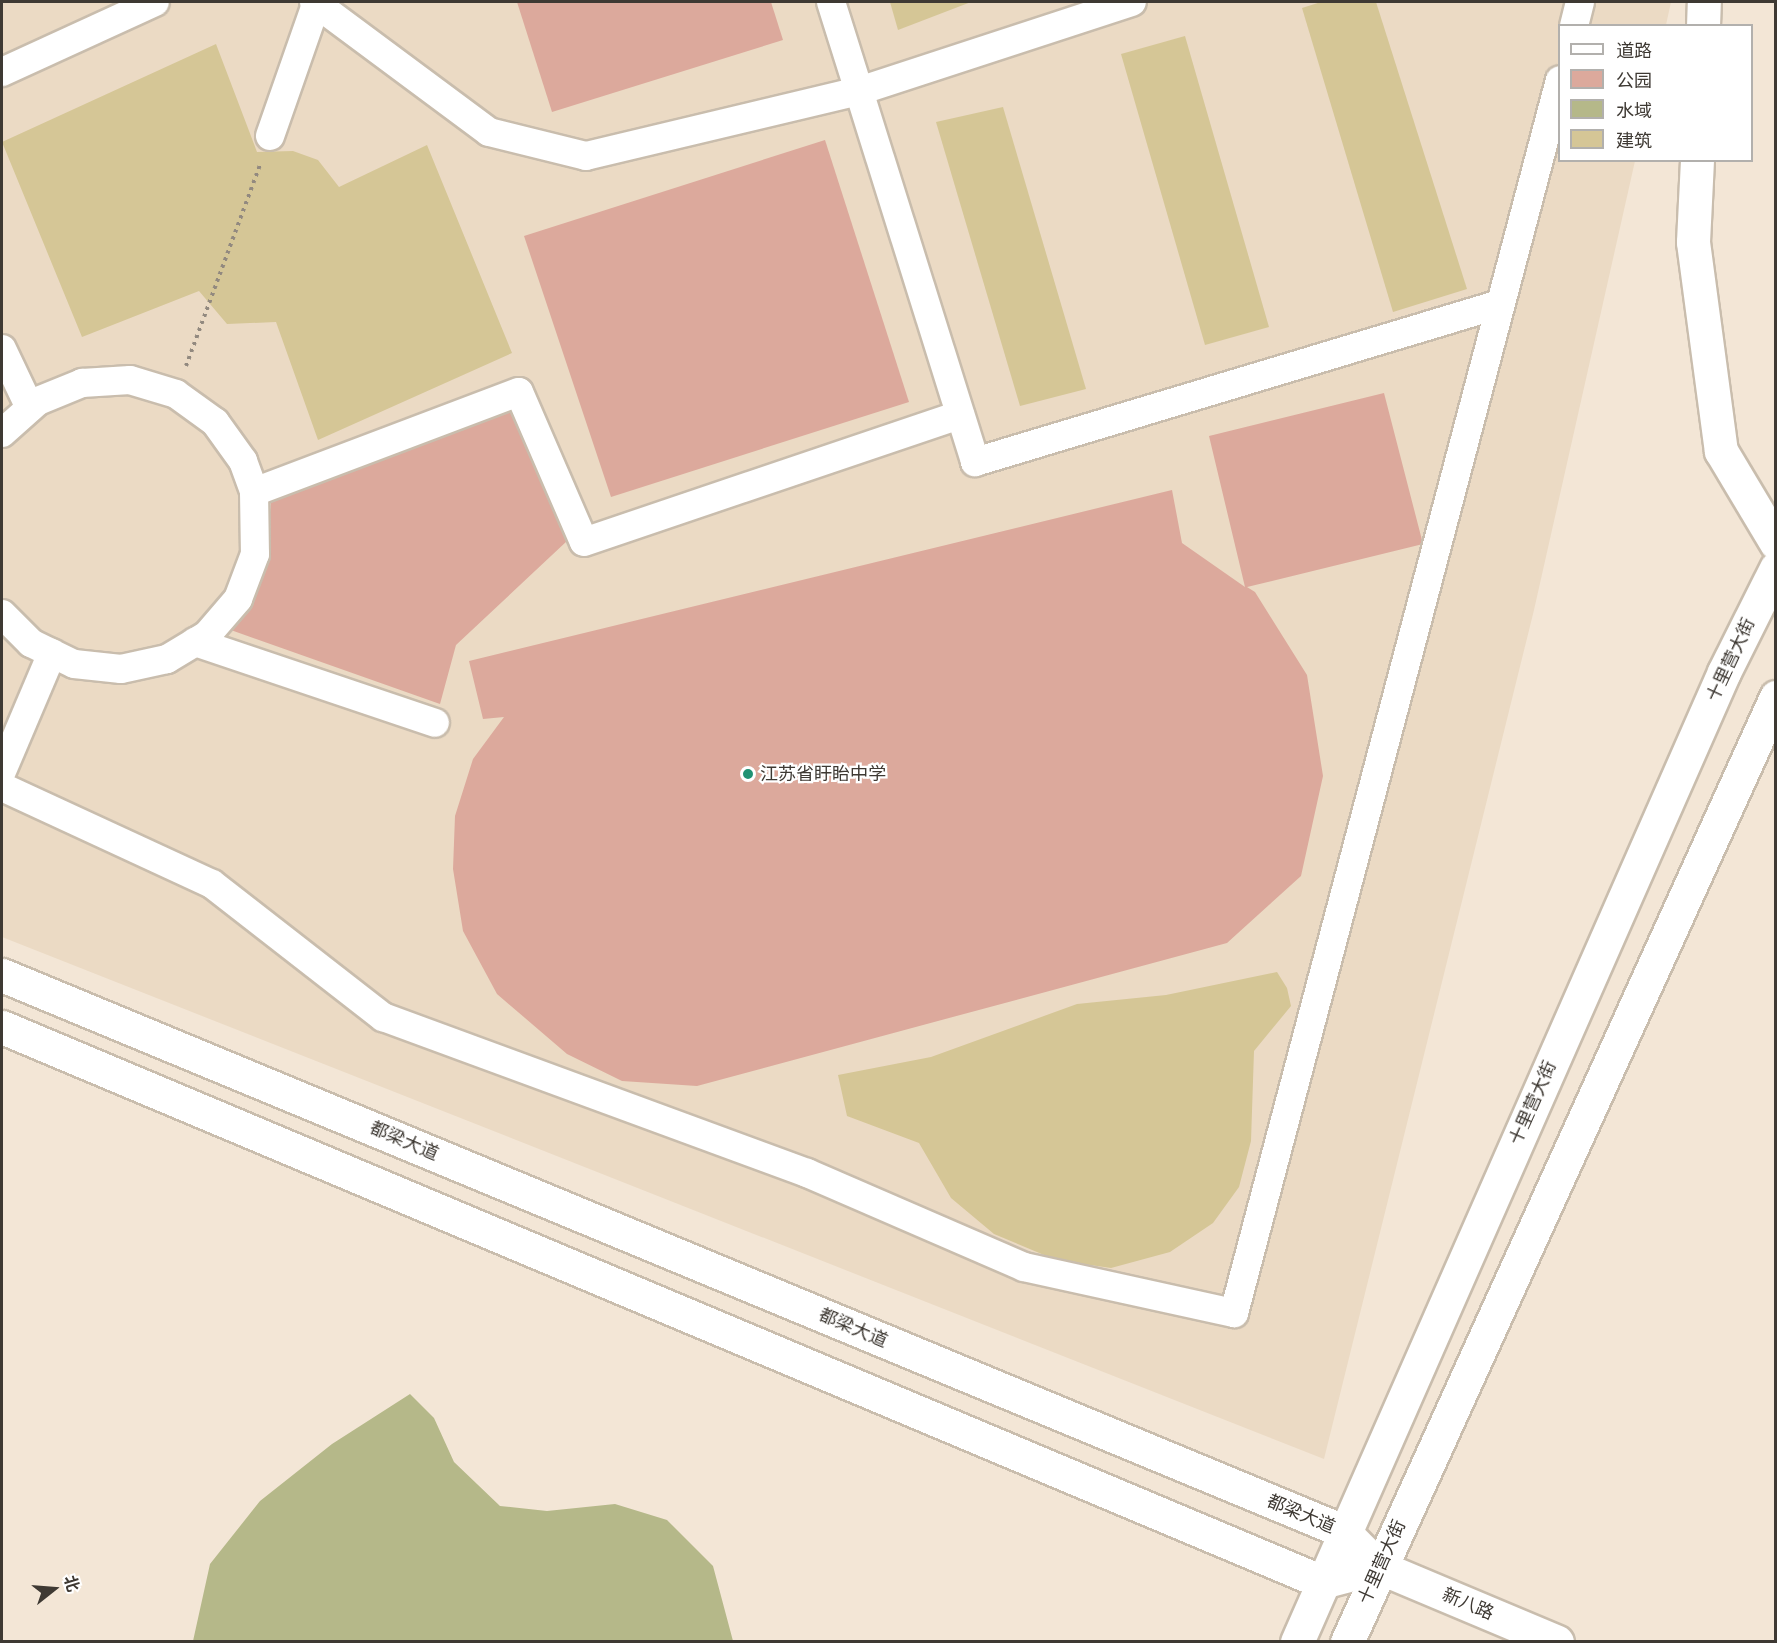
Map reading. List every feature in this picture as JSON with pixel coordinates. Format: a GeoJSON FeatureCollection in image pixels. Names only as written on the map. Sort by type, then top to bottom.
{"type":"FeatureCollection","features":[{"type":"Feature","properties":{"kind":"main road"},"geometry":{"type":"LineString","coordinates":[[1703,24],[1704,2]]}},
{"type":"Feature","properties":{"kind":"main road"},"geometry":{"type":"LineString","coordinates":[[1697,162],[1694,242],[1721,451],[1776,543]]}},
{"type":"Feature","properties":{"kind":"main road","name":"十里营大街"},"geometry":{"type":"LineString","coordinates":[[1297,1641],[1343,1531],[1724,672],[1776,568]]}},
{"type":"Feature","properties":{"kind":"main road","name":"十里营大街"},"geometry":{"type":"LineString","coordinates":[[1347,1641],[1776,697]]}},
{"type":"Feature","properties":{"kind":"main road","name":"都梁大道"},"geometry":{"type":"LineString","coordinates":[[2,975],[1343,1531],[1379,1567]]}},
{"type":"Feature","properties":{"kind":"main road"},"geometry":{"type":"LineString","coordinates":[[2,1027],[1322,1582],[1379,1567]]}},
{"type":"Feature","properties":{"kind":"main road","name":"新八路"},"geometry":{"type":"LineString","coordinates":[[1379,1567],[1557,1641]]}},
{"type":"Feature","properties":{"kind":"street"},"geometry":{"type":"LineString","coordinates":[[2,72],[155,2]]}},
{"type":"Feature","properties":{"kind":"street"},"geometry":{"type":"LineString","coordinates":[[270,136],[316,2],[489,132],[586,156],[859,91],[1132,2]]}},
{"type":"Feature","properties":{"kind":"street"},"geometry":{"type":"LineString","coordinates":[[831,2],[975,462],[1500,304]]}},
{"type":"Feature","properties":{"kind":"street"},"geometry":{"type":"LineString","coordinates":[[2,787],[212,884],[383,1017],[807,1173],[1024,1267],[1234,1313],[1558,87]]}},
{"type":"Feature","properties":{"kind":"street"},"geometry":{"type":"LineString","coordinates":[[2,350],[30,408]]}},
{"type":"Feature","properties":{"kind":"street"},"geometry":{"type":"LineString","coordinates":[[2,433],[30,408],[82,383],[130,380],[176,394],[215,422],[243,461],[254,492],[255,554],[238,599],[207,635],[167,659],[121,669],[74,663],[31,643],[2,614]]}},
{"type":"Feature","properties":{"kind":"street"},"geometry":{"type":"LineString","coordinates":[[254,492],[519,392],[584,542],[960,415]]}},
{"type":"Feature","properties":{"kind":"street"},"geometry":{"type":"LineString","coordinates":[[195,642],[435,723]]}},
{"type":"Feature","properties":{"kind":"street"},"geometry":{"type":"LineString","coordinates":[[2,771],[52,653]]}},
{"type":"Feature","properties":{"kind":"path"},"geometry":{"type":"LineString","coordinates":[[176,394],[270,136]]}},
{"type":"Feature","properties":{"kind":"shaded area","name":"江苏省盱眙中学"},"geometry":{"type":"Polygon","coordinates":[[[2,2],[1671,2],[1666,24],[1558,24],[1558,162],[1635,162],[1534,610],[1324,1459],[2,937],[2,2]]]}},
{"type":"Feature","properties":{"kind":"green space"},"geometry":{"type":"Polygon","coordinates":[[[517,2],[771,2],[783,40],[552,112],[517,2]]]}},
{"type":"Feature","properties":{"kind":"green space"},"geometry":{"type":"Polygon","coordinates":[[[825,140],[909,402],[611,497],[524,236],[825,140]]]}},
{"type":"Feature","properties":{"kind":"green space"},"geometry":{"type":"Polygon","coordinates":[[[1384,393],[1423,544],[1247,587],[1255,592],[1307,675],[1323,776],[1301,876],[1227,943],[697,1086],[622,1081],[567,1054],[497,994],[463,931],[453,869],[455,816],[473,759],[504,717],[483,719],[469,661],[1172,490],[1182,543],[1245,587],[1209,436],[1384,393]]]}},
{"type":"Feature","properties":{"kind":"green space"},"geometry":{"type":"Polygon","coordinates":[[[513,405],[567,541],[456,645],[440,704],[228,629],[266,556],[271,502],[513,405]]]}},
{"type":"Feature","properties":{"kind":"water"},"geometry":{"type":"Polygon","coordinates":[[[410,1394],[434,1418],[454,1462],[500,1506],[547,1511],[615,1504],[667,1520],[713,1566],[733,1641],[193,1641],[210,1564],[260,1501],[332,1444],[410,1394]]]}},
{"type":"Feature","properties":{"kind":"building"},"geometry":{"type":"Polygon","coordinates":[[[890,2],[971,2],[898,30],[890,2]]]}},
{"type":"Feature","properties":{"kind":"building"},"geometry":{"type":"Polygon","coordinates":[[[1321,2],[1376,2],[1467,289],[1393,312],[1302,8],[1321,2]]]}},
{"type":"Feature","properties":{"kind":"building"},"geometry":{"type":"Polygon","coordinates":[[[1185,36],[1269,327],[1205,345],[1121,54],[1185,36]]]}},
{"type":"Feature","properties":{"kind":"building"},"geometry":{"type":"Polygon","coordinates":[[[216,44],[257,152],[293,151],[318,160],[339,187],[427,145],[512,353],[318,440],[276,322],[227,324],[199,291],[82,337],[2,142],[216,44]]]}},
{"type":"Feature","properties":{"kind":"building"},"geometry":{"type":"Polygon","coordinates":[[[1003,107],[1086,389],[1020,406],[936,122],[1003,107]]]}},
{"type":"Feature","properties":{"kind":"building"},"geometry":{"type":"Polygon","coordinates":[[[1277,972],[1287,988],[1291,1006],[1254,1051],[1251,1141],[1239,1187],[1213,1223],[1170,1252],[1111,1268],[1056,1260],[994,1234],[951,1198],[919,1143],[847,1116],[838,1075],[931,1057],[1077,1004],[1166,995],[1277,972]]]}},
{"type":"Feature","properties":{"kind":"place","name":"江苏省盱眙中学"},"geometry":{"type":"Point","coordinates":[748,774]}}]}
